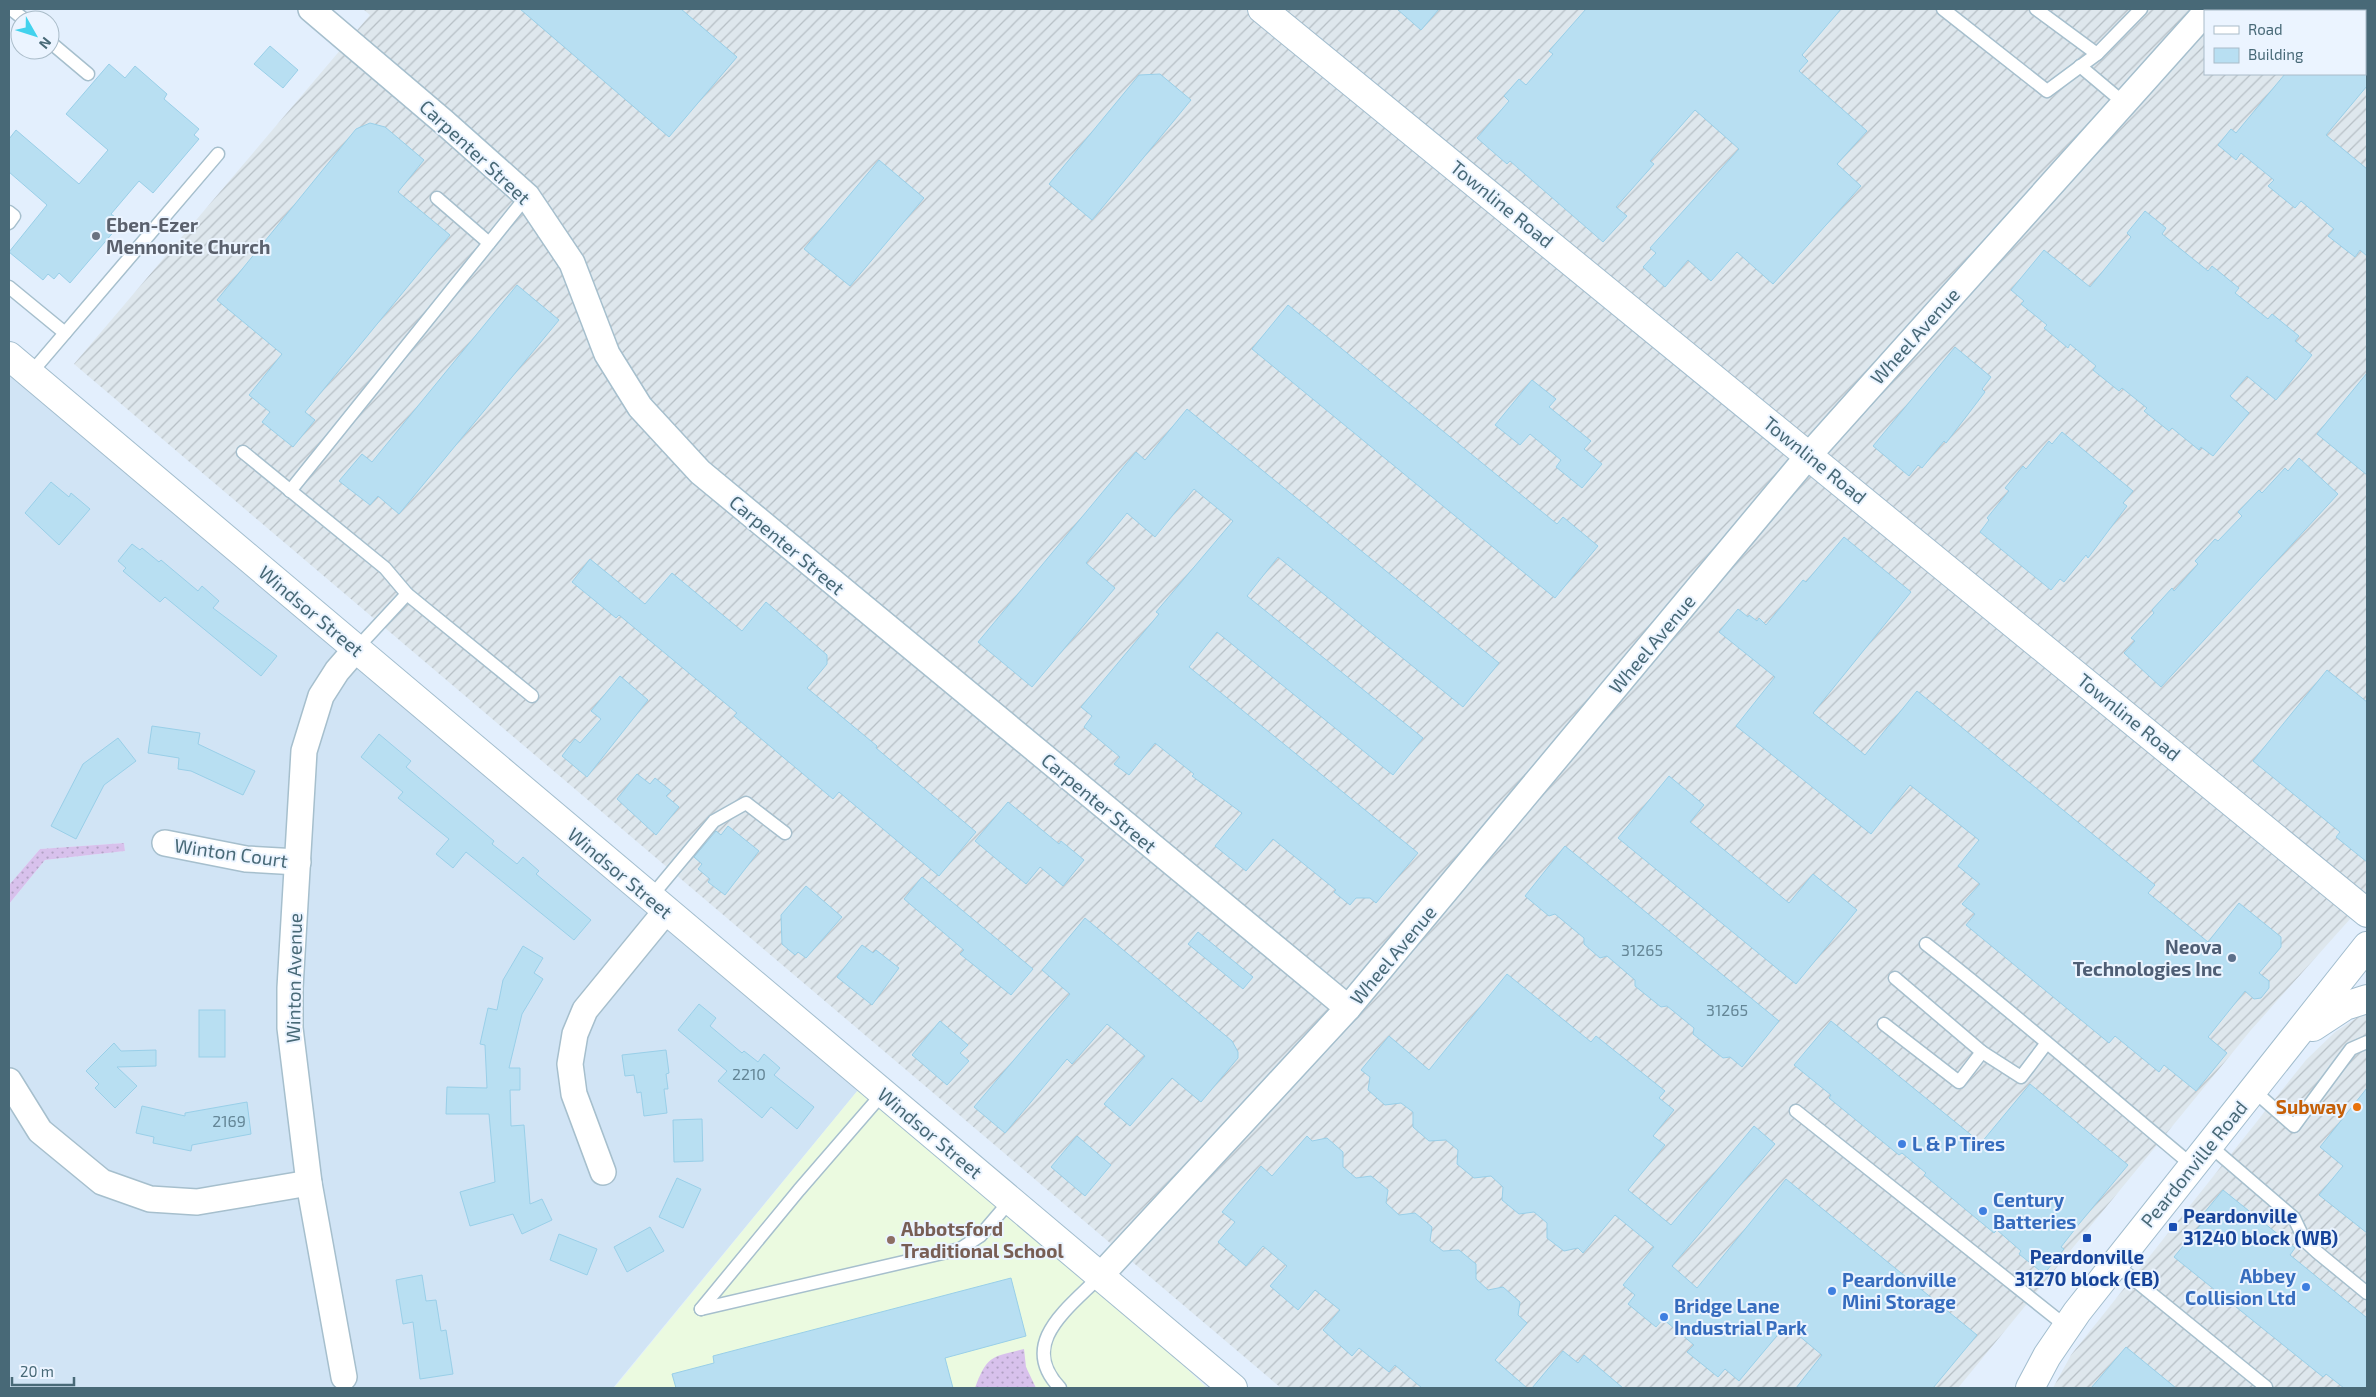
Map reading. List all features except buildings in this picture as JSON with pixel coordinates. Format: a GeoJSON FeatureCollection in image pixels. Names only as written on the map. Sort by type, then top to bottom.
{"type":"FeatureCollection","features":[{"type":"Feature","properties":{"kind":"street","name":"Carpenter Street"},"geometry":{"type":"LineString","coordinates":[[310,9],[445,123],[527,196],[572,263],[608,354],[640,407],[700,472],[1348,1008]]}},
{"type":"Feature","properties":{"kind":"street","name":"Townline Road"},"geometry":{"type":"LineString","coordinates":[[1262,9],[2367,913]]}},
{"type":"Feature","properties":{"kind":"street","name":"Wheel Avenue"},"geometry":{"type":"LineString","coordinates":[[1100,1276],[1348,1008],[1809,455],[2204,13]]}},
{"type":"Feature","properties":{"kind":"street","name":"Windsor Street"},"geometry":{"type":"LineString","coordinates":[[9,356],[1232,1388]]}},
{"type":"Feature","properties":{"kind":"street","name":"Winton Avenue"},"geometry":{"type":"LineString","coordinates":[[344,1377],[309,1183],[290,1028],[292,948],[304,752],[321,696],[337,671],[356,649]]}},
{"type":"Feature","properties":{"kind":"street","name":"Winton Court"},"geometry":{"type":"LineString","coordinates":[[165,843],[246,859],[298,862]]}},
{"type":"Feature","properties":{"kind":"street"},"geometry":{"type":"LineString","coordinates":[[603,1172],[574,1094],[570,1064],[575,1034],[585,1010],[658,904]]}},
{"type":"Feature","properties":{"kind":"street","name":"Peardonville Road"},"geometry":{"type":"LineString","coordinates":[[2030,1388],[2047,1356],[2066,1327],[2367,946]]}},
{"type":"Feature","properties":{"kind":"street"},"geometry":{"type":"LineString","coordinates":[[2292,1040],[2345,1006],[2367,999]]}},
{"type":"Feature","properties":{"kind":"street"},"geometry":{"type":"LineString","coordinates":[[9,1081],[40,1131],[102,1182],[150,1198],[197,1202],[309,1183]]}},
{"type":"Feature","properties":{"kind":"street"},"geometry":{"type":"LineString","coordinates":[[2013,1388],[2047,1356]]}},
{"type":"Feature","properties":{"kind":"lane"},"geometry":{"type":"LineString","coordinates":[[1943,9],[2047,91],[2097,54],[2142,9]]}},
{"type":"Feature","properties":{"kind":"lane"},"geometry":{"type":"LineString","coordinates":[[2036,9],[2097,54]]}},
{"type":"Feature","properties":{"kind":"lane"},"geometry":{"type":"LineString","coordinates":[[60,50],[88,74]]}},
{"type":"Feature","properties":{"kind":"lane"},"geometry":{"type":"LineString","coordinates":[[2080,66],[2124,102]]}},
{"type":"Feature","properties":{"kind":"lane"},"geometry":{"type":"LineString","coordinates":[[30,374],[218,154]]}},
{"type":"Feature","properties":{"kind":"lane"},"geometry":{"type":"LineString","coordinates":[[290,491],[527,196]]}},
{"type":"Feature","properties":{"kind":"lane"},"geometry":{"type":"LineString","coordinates":[[437,198],[489,243]]}},
{"type":"Feature","properties":{"kind":"lane"},"geometry":{"type":"LineString","coordinates":[[9,212],[14,216],[9,223]]}},
{"type":"Feature","properties":{"kind":"lane"},"geometry":{"type":"LineString","coordinates":[[9,287],[65,333]]}},
{"type":"Feature","properties":{"kind":"lane"},"geometry":{"type":"LineString","coordinates":[[243,452],[385,568],[407,594],[532,696]]}},
{"type":"Feature","properties":{"kind":"lane"},"geometry":{"type":"LineString","coordinates":[[356,649],[407,594]]}},
{"type":"Feature","properties":{"kind":"lane"},"geometry":{"type":"LineString","coordinates":[[658,904],[714,821],[746,803],[785,833]]}},
{"type":"Feature","properties":{"kind":"lane"},"geometry":{"type":"LineString","coordinates":[[1926,944],[1992,996],[2046,1044],[2201,1156],[2294,1218],[2305,1241],[2367,1293]]}},
{"type":"Feature","properties":{"kind":"lane"},"geometry":{"type":"LineString","coordinates":[[1895,978],[1982,1052],[2020,1077],[2046,1044]]}},
{"type":"Feature","properties":{"kind":"lane"},"geometry":{"type":"LineString","coordinates":[[1884,1024],[1959,1082],[1982,1052]]}},
{"type":"Feature","properties":{"kind":"lane"},"geometry":{"type":"LineString","coordinates":[[2253,1090],[2294,1126],[2351,1049],[2367,1042]]}},
{"type":"Feature","properties":{"kind":"lane"},"geometry":{"type":"LineString","coordinates":[[883,1093],[799,1190],[701,1309],[960,1250],[980,1236],[1010,1201]]}},
{"type":"Feature","properties":{"kind":"lane"},"geometry":{"type":"LineString","coordinates":[[1796,1111],[2066,1327]]}},
{"type":"Feature","properties":{"kind":"lane"},"geometry":{"type":"LineString","coordinates":[[2115,1264],[2266,1388]]}},
{"type":"Feature","properties":{"kind":"lane"},"geometry":{"type":"LineString","coordinates":[[1060,1388],[1054,1382],[1045,1364],[1043,1345],[1052,1324],[1100,1276]]}},
{"type":"Feature","properties":{"kind":"shaded area"},"geometry":{"type":"Polygon","coordinates":[[[363,9],[2367,9],[2367,900],[2251,1030],[1958,1388],[1281,1388],[74,364],[370,15],[363,9]]]}},
{"type":"Feature","properties":{"kind":"shaded area"},"geometry":{"type":"Polygon","coordinates":[[[9,364],[863,1084],[613,1388],[9,1388],[9,904],[45,860],[125,851],[124,843],[40,849],[9,885],[9,364]]]}},
{"type":"Feature","properties":{"kind":"shaded area"},"geometry":{"type":"Polygon","coordinates":[[[124,843],[125,851],[45,860],[9,904],[9,885],[40,849],[124,843]]]}},
{"type":"Feature","properties":{"kind":"shaded area"},"geometry":{"type":"Polygon","coordinates":[[[2367,1014],[2367,1388],[2053,1388],[2071,1355],[2306,1060],[2335,1032],[2361,1015],[2367,1014]]]}},
{"type":"Feature","properties":{"kind":"shaded area","name":"Abbotsford Traditional School"},"geometry":{"type":"Polygon","coordinates":[[[863,1084],[1094,1279],[1207,1388],[614,1388],[863,1084]]]}},
{"type":"Feature","properties":{"kind":"shaded area"},"geometry":{"type":"Polygon","coordinates":[[[1024,1349],[1026,1367],[1036,1388],[975,1388],[983,1369],[992,1359],[1024,1349]]]}},
{"type":"Feature","properties":{"kind":"place","name":"Eben-Ezer Mennonite Church"},"geometry":{"type":"Point","coordinates":[96,236]}},
{"type":"Feature","properties":{"kind":"place","name":"Neova Technologies Inc"},"geometry":{"type":"Point","coordinates":[2232,958]}},
{"type":"Feature","properties":{"kind":"place","name":"Subway"},"geometry":{"type":"Point","coordinates":[2357,1107]}},
{"type":"Feature","properties":{"kind":"place","name":"L & P Tires"},"geometry":{"type":"Point","coordinates":[1902,1144]}},
{"type":"Feature","properties":{"kind":"place","name":"Century Batteries"},"geometry":{"type":"Point","coordinates":[1983,1211]}},
{"type":"Feature","properties":{"kind":"place","name":"Peardonville 31240 block (WB)"},"geometry":{"type":"Point","coordinates":[2173,1227]}},
{"type":"Feature","properties":{"kind":"place","name":"Peardonville 31270 block (EB)"},"geometry":{"type":"Point","coordinates":[2087,1238]}},
{"type":"Feature","properties":{"kind":"place","name":"Abbotsford Traditional School"},"geometry":{"type":"Point","coordinates":[891,1240]}},
{"type":"Feature","properties":{"kind":"place","name":"Abbey Collision Ltd"},"geometry":{"type":"Point","coordinates":[2306,1287]}},
{"type":"Feature","properties":{"kind":"place","name":"Peardonville Mini Storage"},"geometry":{"type":"Point","coordinates":[1832,1291]}},
{"type":"Feature","properties":{"kind":"place","name":"Bridge Lane Industrial Park"},"geometry":{"type":"Point","coordinates":[1664,1317]}}]}
